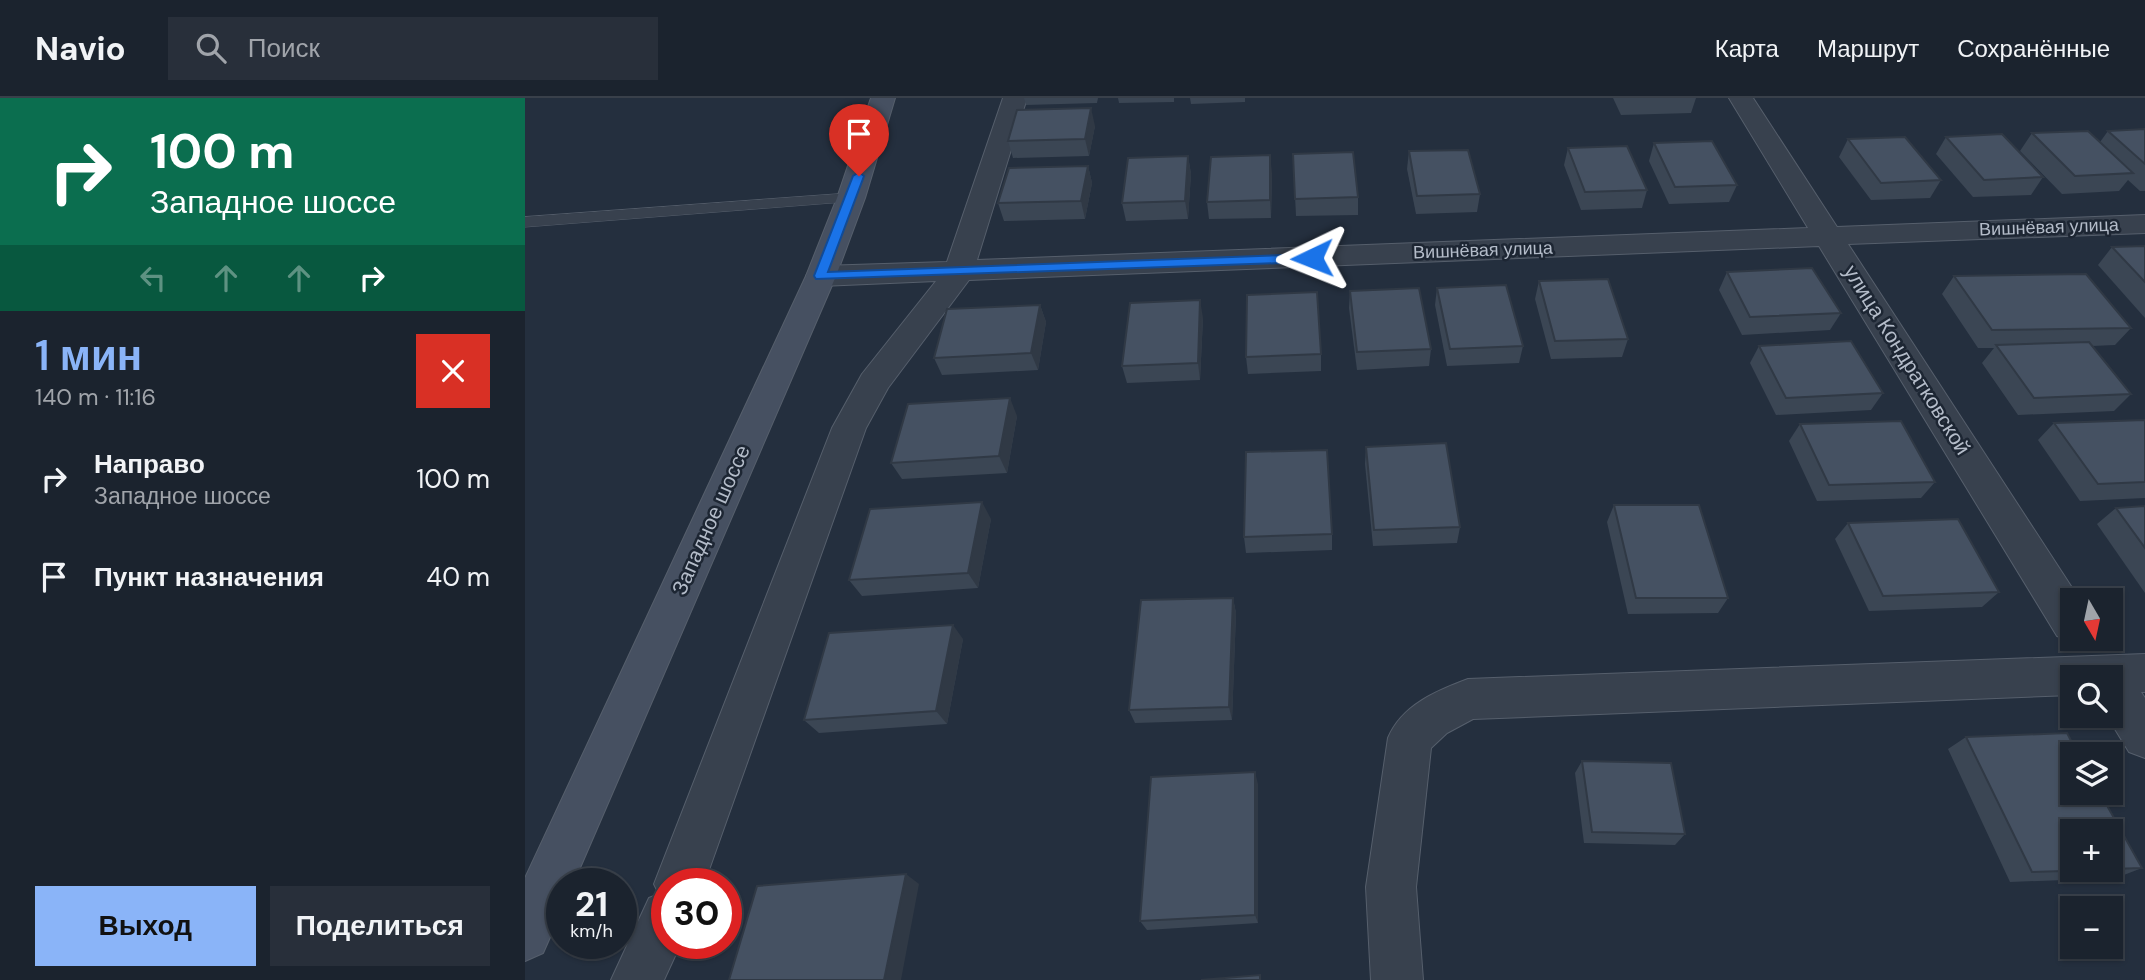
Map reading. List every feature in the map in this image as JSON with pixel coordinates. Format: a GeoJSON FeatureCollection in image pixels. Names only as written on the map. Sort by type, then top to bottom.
{"type":"FeatureCollection","features":[{"type":"Feature","properties":{"kind":"main road","name":"Западное шоссе"},"geometry":{"type":"LineString","coordinates":[[525,936],[821,276],[851,198],[883,98]]}},
{"type":"Feature","properties":{"kind":"street"},"geometry":{"type":"LineString","coordinates":[[685,868],[849,428],[874,382],[958,273],[1016,98]]}},
{"type":"Feature","properties":{"kind":"street","name":"улица Кондратковской"},"geometry":{"type":"LineString","coordinates":[[1741,98],[2060,604]]}},
{"type":"Feature","properties":{"kind":"street","name":"Вишнёвая улица"},"geometry":{"type":"LineString","coordinates":[[821,276],[958,273],[2145,224]]}},
{"type":"Feature","properties":{"kind":"street"},"geometry":{"type":"LineString","coordinates":[[2093,651],[2106,665]]}},
{"type":"Feature","properties":{"kind":"street"},"geometry":{"type":"LineString","coordinates":[[1397,980],[1391,887],[1410,738],[1431,718],[1468,699],[2060,679]]}},
{"type":"Feature","properties":{"kind":"street"},"geometry":{"type":"LineString","coordinates":[[2123,690],[2145,737]]}},
{"type":"Feature","properties":{"kind":"street"},"geometry":{"type":"LineString","coordinates":[[637,980],[651,950]]}},
{"type":"Feature","properties":{"kind":"lane"},"geometry":{"type":"LineString","coordinates":[[525,222],[851,198]]}},
{"type":"Feature","properties":{"kind":"building"},"geometry":{"type":"Polygon","coordinates":[[[1091,108],[1085,139],[1008,141],[1017,110],[1091,108]]]}},
{"type":"Feature","properties":{"kind":"building"},"geometry":{"type":"Polygon","coordinates":[[[2145,129],[2145,164],[2108,131],[2145,129]]]}},
{"type":"Feature","properties":{"kind":"building"},"geometry":{"type":"Polygon","coordinates":[[[2088,131],[2133,173],[2075,176],[2032,133],[2088,131]]]}},
{"type":"Feature","properties":{"kind":"building"},"geometry":{"type":"Polygon","coordinates":[[[2002,134],[2043,177],[1984,180],[1946,137],[2002,134]]]}},
{"type":"Feature","properties":{"kind":"building"},"geometry":{"type":"Polygon","coordinates":[[[1905,137],[1941,180],[1881,183],[1848,139],[1905,137]]]}},
{"type":"Feature","properties":{"kind":"building"},"geometry":{"type":"Polygon","coordinates":[[[1712,141],[1737,185],[1675,187],[1654,143],[1712,141]]]}},
{"type":"Feature","properties":{"kind":"building"},"geometry":{"type":"Polygon","coordinates":[[[1627,146],[1647,190],[1585,192],[1568,148],[1627,146]]]}},
{"type":"Feature","properties":{"kind":"building"},"geometry":{"type":"Polygon","coordinates":[[[1468,150],[1480,194],[1417,196],[1409,151],[1468,150]]]}},
{"type":"Feature","properties":{"kind":"building"},"geometry":{"type":"Polygon","coordinates":[[[1353,152],[1358,197],[1295,199],[1293,154],[1353,152]]]}},
{"type":"Feature","properties":{"kind":"building"},"geometry":{"type":"Polygon","coordinates":[[[1270,155],[1270,200],[1207,202],[1211,157],[1270,155]]]}},
{"type":"Feature","properties":{"kind":"building"},"geometry":{"type":"Polygon","coordinates":[[[1188,156],[1185,201],[1122,203],[1128,158],[1188,156]]]}},
{"type":"Feature","properties":{"kind":"building"},"geometry":{"type":"Polygon","coordinates":[[[1088,166],[1081,201],[998,203],[1009,168],[1088,166]]]}},
{"type":"Feature","properties":{"kind":"building"},"geometry":{"type":"Polygon","coordinates":[[[2145,246],[2145,282],[2112,247],[2145,246]]]}},
{"type":"Feature","properties":{"kind":"building"},"geometry":{"type":"Polygon","coordinates":[[[1812,268],[1841,313],[1750,317],[1727,272],[1812,268]]]}},
{"type":"Feature","properties":{"kind":"building"},"geometry":{"type":"Polygon","coordinates":[[[2086,274],[2131,328],[1992,330],[1954,276],[2086,274]]]}},
{"type":"Feature","properties":{"kind":"building"},"geometry":{"type":"Polygon","coordinates":[[[1608,279],[1628,339],[1555,341],[1539,281],[1608,279]]]}},
{"type":"Feature","properties":{"kind":"building"},"geometry":{"type":"Polygon","coordinates":[[[1506,285],[1523,346],[1450,349],[1437,288],[1506,285]]]}},
{"type":"Feature","properties":{"kind":"building"},"geometry":{"type":"Polygon","coordinates":[[[1419,288],[1431,349],[1357,352],[1350,291],[1419,288]]]}},
{"type":"Feature","properties":{"kind":"building"},"geometry":{"type":"Polygon","coordinates":[[[1317,292],[1321,354],[1246,357],[1247,295],[1317,292]]]}},
{"type":"Feature","properties":{"kind":"building"},"geometry":{"type":"Polygon","coordinates":[[[1200,300],[1198,363],[1122,366],[1130,303],[1200,300]]]}},
{"type":"Feature","properties":{"kind":"building"},"geometry":{"type":"Polygon","coordinates":[[[1040,305],[1031,353],[934,358],[947,309],[1040,305]]]}},
{"type":"Feature","properties":{"kind":"building"},"geometry":{"type":"Polygon","coordinates":[[[1851,341],[1883,393],[1786,398],[1759,346],[1851,341]]]}},
{"type":"Feature","properties":{"kind":"building"},"geometry":{"type":"Polygon","coordinates":[[[2089,342],[2131,394],[2034,398],[1996,345],[2089,342]]]}},
{"type":"Feature","properties":{"kind":"building"},"geometry":{"type":"Polygon","coordinates":[[[1010,398],[999,456],[891,463],[908,404],[1010,398]]]}},
{"type":"Feature","properties":{"kind":"building"},"geometry":{"type":"Polygon","coordinates":[[[2145,420],[2145,482],[2098,484],[2054,423],[2145,420]]]}},
{"type":"Feature","properties":{"kind":"building"},"geometry":{"type":"Polygon","coordinates":[[[1901,421],[1935,482],[1829,485],[1800,424],[1901,421]]]}},
{"type":"Feature","properties":{"kind":"building"},"geometry":{"type":"Polygon","coordinates":[[[1446,443],[1460,527],[1374,530],[1366,447],[1446,443]]]}},
{"type":"Feature","properties":{"kind":"building"},"geometry":{"type":"Polygon","coordinates":[[[1327,450],[1332,534],[1244,537],[1246,452],[1327,450]]]}},
{"type":"Feature","properties":{"kind":"building"},"geometry":{"type":"Polygon","coordinates":[[[982,502],[968,573],[849,580],[870,509],[982,502]]]}},
{"type":"Feature","properties":{"kind":"building"},"geometry":{"type":"Polygon","coordinates":[[[1614,505],[1699,505],[1728,598],[1636,598],[1614,505]]]}},
{"type":"Feature","properties":{"kind":"building"},"geometry":{"type":"Polygon","coordinates":[[[2145,506],[2145,548],[2116,508],[2145,506]]]}},
{"type":"Feature","properties":{"kind":"building"},"geometry":{"type":"Polygon","coordinates":[[[1958,519],[1999,592],[1883,596],[1848,523],[1958,519]]]}},
{"type":"Feature","properties":{"kind":"building"},"geometry":{"type":"Polygon","coordinates":[[[1233,598],[1229,707],[1129,710],[1141,600],[1233,598]]]}},
{"type":"Feature","properties":{"kind":"building"},"geometry":{"type":"Polygon","coordinates":[[[953,625],[936,711],[804,720],[829,633],[953,625]]]}},
{"type":"Feature","properties":{"kind":"building"},"geometry":{"type":"Polygon","coordinates":[[[2067,733],[2072,742],[2060,742],[2060,805],[2107,805],[2115,819],[2060,819],[2060,871],[2032,872],[1966,737],[2067,733]]]}},
{"type":"Feature","properties":{"kind":"building"},"geometry":{"type":"Polygon","coordinates":[[[1582,761],[1671,763],[1685,834],[1592,832],[1582,761]]]}},
{"type":"Feature","properties":{"kind":"building"},"geometry":{"type":"Polygon","coordinates":[[[1255,772],[1255,915],[1140,921],[1151,777],[1255,772]]]}},
{"type":"Feature","properties":{"kind":"building"},"geometry":{"type":"Polygon","coordinates":[[[2123,834],[2142,868],[2123,869],[2123,834]]]}},
{"type":"Feature","properties":{"kind":"building"},"geometry":{"type":"Polygon","coordinates":[[[906,874],[884,980],[729,980],[735,959],[742,959],[742,936],[757,886],[906,874]]]}},
{"type":"Feature","properties":{"kind":"building"},"geometry":{"type":"Polygon","coordinates":[[[1260,975],[1260,980],[1201,980],[1260,975]]]}},
{"type":"Feature","properties":{"kind":"route"},"geometry":{"type":"LineString","coordinates":[[859,176],[821,276],[1312,258]]}}]}
